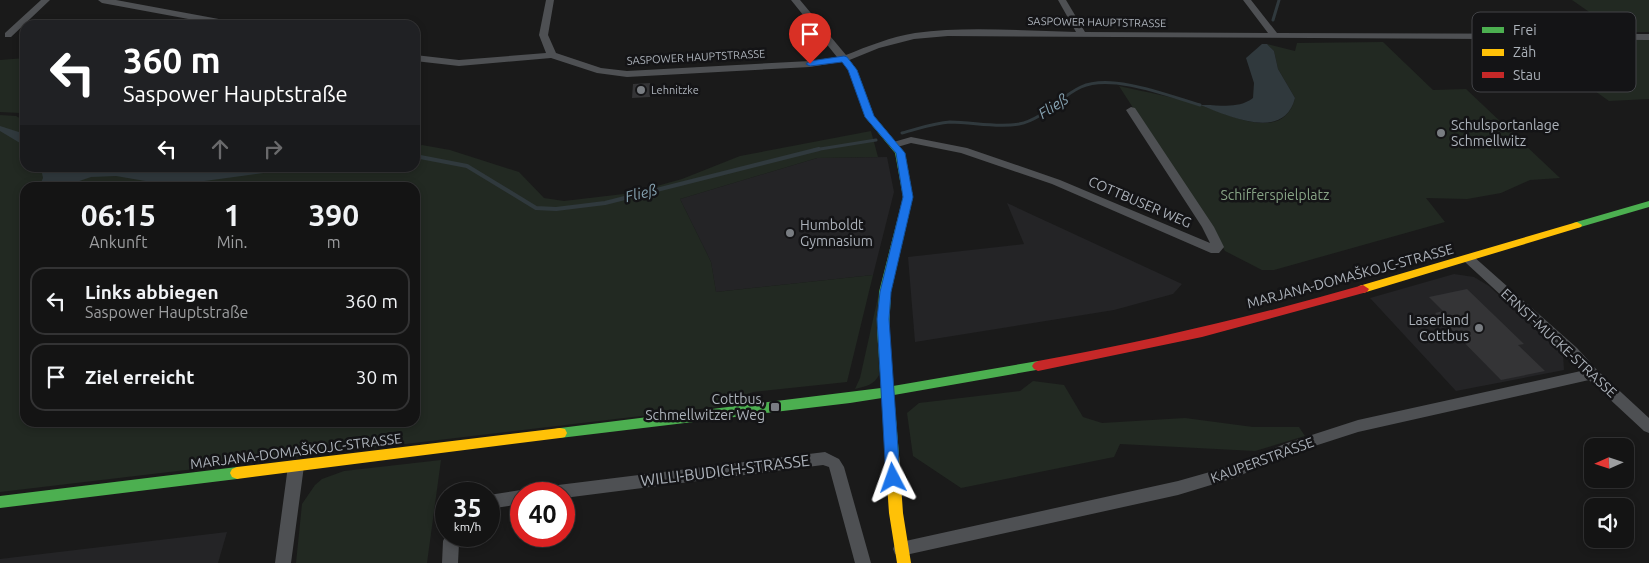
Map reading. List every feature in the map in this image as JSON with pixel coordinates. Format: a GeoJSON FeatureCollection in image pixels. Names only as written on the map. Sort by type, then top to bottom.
{"type":"FeatureCollection","features":[{"type":"Feature","properties":{"kind":"street"},"geometry":{"type":"LineString","coordinates":[[24,20],[46,0]]}},
{"type":"Feature","properties":{"kind":"street"},"geometry":{"type":"LineString","coordinates":[[102,0],[208,20]]}},
{"type":"Feature","properties":{"kind":"street"},"geometry":{"type":"LineString","coordinates":[[420,59],[459,63],[552,55],[543,37],[550,0]]}},
{"type":"Feature","properties":{"kind":"street"},"geometry":{"type":"LineString","coordinates":[[795,0],[853,70],[870,117],[900,153],[908,197],[885,292],[884,308],[896,513],[903,556]]}},
{"type":"Feature","properties":{"kind":"street"},"geometry":{"type":"LineString","coordinates":[[1062,0],[1082,35]]}},
{"type":"Feature","properties":{"kind":"street"},"geometry":{"type":"LineString","coordinates":[[1248,0],[1274,36]]}},
{"type":"Feature","properties":{"kind":"street"},"geometry":{"type":"LineString","coordinates":[[8,35],[20,24]]}},
{"type":"Feature","properties":{"kind":"street","name":"SASPOWER HAUPTSTRASSE"},"geometry":{"type":"LineString","coordinates":[[552,55],[600,71],[627,74],[810,64],[844,59],[876,46],[914,36],[963,32],[1082,35],[1472,37]]}},
{"type":"Feature","properties":{"kind":"street","name":"SASPOWER HAUPTSTRASSE"},"geometry":{"type":"LineString","coordinates":[[1636,37],[1649,37]]}},
{"type":"Feature","properties":{"kind":"street","name":"COTTBUSER WEG"},"geometry":{"type":"LineString","coordinates":[[894,145],[911,140],[964,150],[1056,182],[1214,250],[1218,247],[1208,227],[1131,110]]}},
{"type":"Feature","properties":{"kind":"street","name":"MARJANA-DOMAŠKOJC-STRASSE"},"geometry":{"type":"LineString","coordinates":[[0,502],[775,407],[888,392],[1055,363],[1186,335],[1307,306],[1470,259],[1649,204]]}},
{"type":"Feature","properties":{"kind":"street","name":"ERNST-MUCKE-STRASSE"},"geometry":{"type":"LineString","coordinates":[[1470,259],[1572,352],[1592,374],[1649,427]]}},
{"type":"Feature","properties":{"kind":"street","name":"KAUPERSTRASSE"},"geometry":{"type":"LineString","coordinates":[[903,556],[1178,488],[1234,472],[1292,447],[1358,426],[1592,374]]}},
{"type":"Feature","properties":{"kind":"street","name":"WILLI-BUDICH-STRASSE"},"geometry":{"type":"LineString","coordinates":[[575,490],[825,458],[834,463],[836,467],[862,563]]}},
{"type":"Feature","properties":{"kind":"street"},"geometry":{"type":"LineString","coordinates":[[283,563],[296,466]]}},
{"type":"Feature","properties":{"kind":"street"},"geometry":{"type":"LineString","coordinates":[[450,563],[451,547]]}},
{"type":"Feature","properties":{"kind":"shaded area"},"geometry":{"type":"Polygon","coordinates":[[[1262,44],[1267,44],[1274,51],[1278,69],[1295,98],[1289,111],[1280,119],[1268,122],[1254,122],[1226,115],[1200,105],[1228,106],[1241,104],[1253,98],[1254,83],[1246,58],[1262,44]]]}},
{"type":"Feature","properties":{"kind":"shaded area"},"geometry":{"type":"Polygon","coordinates":[[[0,126],[20,132],[20,143],[0,131],[0,126]]]}},
{"type":"Feature","properties":{"kind":"shaded area","name":"Humboldt Gymnasium"},"geometry":{"type":"Polygon","coordinates":[[[887,157],[894,192],[873,275],[716,292],[711,262],[680,199],[817,158],[887,157]]]}},
{"type":"Feature","properties":{"kind":"shaded area"},"geometry":{"type":"Polygon","coordinates":[[[42,172],[271,172],[197,182],[151,182],[116,176],[91,177],[76,182],[41,182],[43,178],[42,172]]]}},
{"type":"Feature","properties":{"kind":"shaded area"},"geometry":{"type":"Polygon","coordinates":[[[1007,203],[1182,284],[1173,294],[1114,310],[915,342],[908,257],[1024,244],[1007,203]]]}},
{"type":"Feature","properties":{"kind":"shaded area"},"geometry":{"type":"Polygon","coordinates":[[[1454,274],[1474,277],[1489,286],[1563,355],[1564,370],[1456,391],[1370,298],[1454,274]]]}},
{"type":"Feature","properties":{"kind":"shaded area"},"geometry":{"type":"Polygon","coordinates":[[[227,532],[218,563],[0,563],[0,559],[227,532]]]}},
{"type":"Feature","properties":{"kind":"green space"},"geometry":{"type":"Polygon","coordinates":[[[1572,0],[1649,0],[1649,32],[1636,32],[1636,12],[1589,12],[1572,0]]]}},
{"type":"Feature","properties":{"kind":"green space"},"geometry":{"type":"Polygon","coordinates":[[[1636,40],[1649,40],[1649,99],[1609,101],[1596,92],[1636,92],[1636,40]]]}},
{"type":"Feature","properties":{"kind":"green space","name":"Schifferspielplatz"},"geometry":{"type":"Polygon","coordinates":[[[1383,42],[1433,90],[1466,89],[1560,178],[1530,180],[1501,193],[1467,199],[1426,198],[1445,222],[1274,270],[1262,270],[1225,251],[1119,86],[1189,102],[1239,119],[1267,123],[1279,120],[1289,112],[1295,98],[1278,69],[1274,51],[1267,44],[1295,51],[1297,43],[1383,42]]]}},
{"type":"Feature","properties":{"kind":"green space"},"geometry":{"type":"Polygon","coordinates":[[[20,58],[20,113],[0,112],[0,60],[20,58]]]}},
{"type":"Feature","properties":{"kind":"green space"},"geometry":{"type":"Polygon","coordinates":[[[0,115],[16,116],[20,118],[20,172],[420,172],[420,146],[422,145],[450,150],[519,172],[544,198],[564,201],[632,193],[682,179],[740,156],[871,131],[878,157],[817,158],[680,199],[711,262],[716,292],[873,275],[847,382],[753,392],[717,407],[0,492],[0,115]]]}},
{"type":"Feature","properties":{"kind":"green space"},"geometry":{"type":"Polygon","coordinates":[[[878,297],[879,375],[872,383],[855,389],[860,378],[878,297]]]}},
{"type":"Feature","properties":{"kind":"green space"},"geometry":{"type":"Polygon","coordinates":[[[1033,381],[1064,385],[1083,417],[1102,423],[1185,418],[1253,427],[1299,427],[1305,436],[1255,451],[1120,444],[1114,457],[961,488],[913,456],[907,413],[919,403],[1020,391],[1033,381]]]}},
{"type":"Feature","properties":{"kind":"green space"},"geometry":{"type":"Polygon","coordinates":[[[441,460],[438,482],[435,482],[435,504],[427,563],[296,563],[302,504],[315,485],[322,479],[344,471],[441,460]]]}},
{"type":"Feature","properties":{"kind":"building","name":"Lehnitzke"},"geometry":{"type":"Polygon","coordinates":[[[650,83],[650,97],[632,98],[633,84],[650,83]]]}},
{"type":"Feature","properties":{"kind":"building","name":"Laserland Cottbus"},"geometry":{"type":"Polygon","coordinates":[[[1467,289],[1524,344],[1518,345],[1545,371],[1501,380],[1435,313],[1443,311],[1429,297],[1467,289]]]}},
{"type":"Feature","properties":{"kind":"waterway"},"geometry":{"type":"LineString","coordinates":[[1273,20],[1279,0]]}},
{"type":"Feature","properties":{"kind":"waterway","name":"Fließ"},"geometry":{"type":"LineString","coordinates":[[902,133],[950,122],[1019,124],[1036,118],[1073,91],[1094,83],[1124,84],[1140,87],[1200,105]]}},
{"type":"Feature","properties":{"kind":"waterway","name":"Fließ"},"geometry":{"type":"LineString","coordinates":[[817,150],[876,140]]}},
{"type":"Feature","properties":{"kind":"waterway","name":"Fließ"},"geometry":{"type":"LineString","coordinates":[[420,157],[467,166],[536,208],[556,209],[605,203],[817,150]]}},
{"type":"Feature","properties":{"kind":"traffic: fast"},"geometry":{"type":"LineString","coordinates":[[844,59],[853,70],[870,117],[900,153],[908,197],[885,292],[883,329],[892,455]]}},
{"type":"Feature","properties":{"kind":"traffic: fast"},"geometry":{"type":"LineString","coordinates":[[1577,225],[1649,204]]}},
{"type":"Feature","properties":{"kind":"traffic: fast"},"geometry":{"type":"LineString","coordinates":[[560,433],[850,398],[1038,366]]}},
{"type":"Feature","properties":{"kind":"traffic: fast"},"geometry":{"type":"LineString","coordinates":[[0,502],[237,473]]}},
{"type":"Feature","properties":{"kind":"traffic: slow"},"geometry":{"type":"LineString","coordinates":[[1363,289],[1577,225]]}},
{"type":"Feature","properties":{"kind":"traffic: slow"},"geometry":{"type":"LineString","coordinates":[[237,473],[560,433]]}},
{"type":"Feature","properties":{"kind":"traffic: slow"},"geometry":{"type":"LineString","coordinates":[[892,455],[896,513],[904,563]]}},
{"type":"Feature","properties":{"kind":"traffic: jam"},"geometry":{"type":"LineString","coordinates":[[1038,366],[1202,332],[1283,312],[1363,289]]}},
{"type":"Feature","properties":{"kind":"place","name":"Lehnitzke"},"geometry":{"type":"Point","coordinates":[641,90]}},
{"type":"Feature","properties":{"kind":"place","name":"Schulsportanlage Schmellwitz"},"geometry":{"type":"Point","coordinates":[1441,133]}},
{"type":"Feature","properties":{"kind":"place","name":"Humboldt Gymnasium"},"geometry":{"type":"Point","coordinates":[790,233]}},
{"type":"Feature","properties":{"kind":"place","name":"Laserland Cottbus"},"geometry":{"type":"Point","coordinates":[1479,328]}},
{"type":"Feature","properties":{"kind":"place","name":"Cottbus, Schmellwitzer Weg"},"geometry":{"type":"Point","coordinates":[775,407]}},
{"type":"Feature","properties":{"kind":"route"},"geometry":{"type":"LineString","coordinates":[[810,64],[844,59],[853,70],[870,117],[900,153],[908,197],[885,292],[883,319],[893,478]]}}]}
